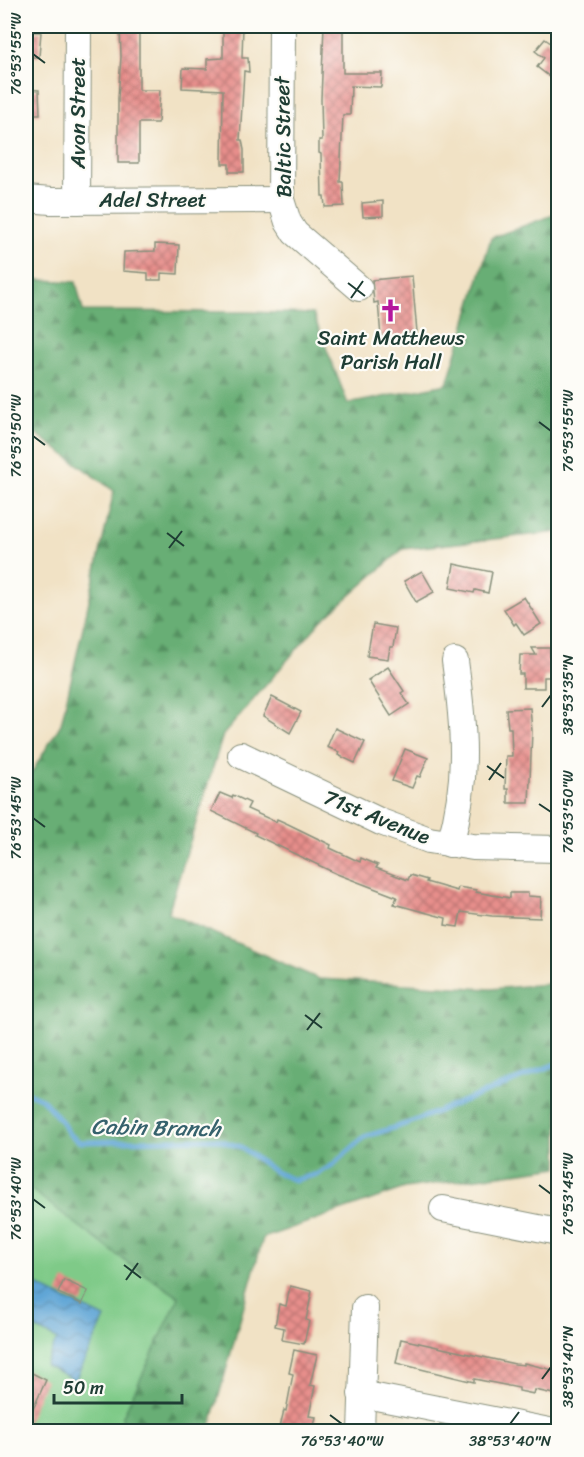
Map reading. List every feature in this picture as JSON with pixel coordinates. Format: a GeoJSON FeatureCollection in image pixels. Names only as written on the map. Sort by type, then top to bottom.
{"type":"FeatureCollection","features":[{"type":"Feature","properties":{"kind":"street","name":"Avon Street"},"geometry":{"type":"LineString","coordinates":[[77,201],[78,26]]}},
{"type":"Feature","properties":{"kind":"street","name":"Baltic Street"},"geometry":{"type":"LineString","coordinates":[[282,26],[281,200],[288,222],[295,233],[359,288]]}},
{"type":"Feature","properties":{"kind":"street","name":"Adel Street"},"geometry":{"type":"LineString","coordinates":[[26,199],[281,200]]}},
{"type":"Feature","properties":{"kind":"street"},"geometry":{"type":"LineString","coordinates":[[450,844],[458,817],[464,762],[462,711],[455,661]]}},
{"type":"Feature","properties":{"kind":"street","name":"71st Avenue"},"geometry":{"type":"LineString","coordinates":[[241,755],[381,822],[429,840],[450,844],[558,849]]}},
{"type":"Feature","properties":{"kind":"street"},"geometry":{"type":"LineString","coordinates":[[443,1209],[558,1232]]}},
{"type":"Feature","properties":{"kind":"street"},"geometry":{"type":"LineString","coordinates":[[361,1431],[365,1308]]}},
{"type":"Feature","properties":{"kind":"street"},"geometry":{"type":"LineString","coordinates":[[361,1394],[554,1431]]}},
{"type":"Feature","properties":{"kind":"green space"},"geometry":{"type":"Polygon","coordinates":[[[558,213],[558,532],[403,549],[321,621],[223,735],[168,913],[319,979],[491,989],[558,983],[558,1167],[405,1188],[263,1238],[209,1431],[126,1431],[122,1418],[179,1297],[129,1264],[26,1186],[26,782],[61,724],[114,491],[26,426],[26,279],[76,282],[83,311],[313,314],[348,404],[447,384],[491,238],[558,213]]]}},
{"type":"Feature","properties":{"kind":"green space"},"geometry":{"type":"Polygon","coordinates":[[[26,1186],[129,1264],[179,1297],[122,1418],[126,1431],[26,1431],[26,1186]]]}},
{"type":"Feature","properties":{"kind":"water"},"geometry":{"type":"Polygon","coordinates":[[[26,1280],[105,1318],[75,1380],[45,1365],[57,1339],[26,1324],[26,1280]]]}},
{"type":"Feature","properties":{"kind":"building"},"geometry":{"type":"Polygon","coordinates":[[[120,26],[139,26],[139,90],[160,90],[158,123],[139,123],[139,163],[118,163],[120,26]]]}},
{"type":"Feature","properties":{"kind":"building"},"geometry":{"type":"Polygon","coordinates":[[[223,26],[243,26],[242,58],[248,58],[249,72],[244,71],[240,140],[242,140],[244,150],[244,172],[229,172],[229,164],[222,164],[223,90],[182,88],[183,68],[207,69],[207,59],[223,58],[223,26]]]}},
{"type":"Feature","properties":{"kind":"building"},"geometry":{"type":"Polygon","coordinates":[[[324,26],[343,26],[343,73],[382,73],[381,87],[351,86],[350,115],[343,115],[340,182],[343,182],[344,206],[325,207],[324,196],[322,196],[319,140],[322,140],[324,26]]]}},
{"type":"Feature","properties":{"kind":"building"},"geometry":{"type":"Polygon","coordinates":[[[26,32],[41,32],[39,57],[26,57],[26,32]]]}},
{"type":"Feature","properties":{"kind":"building"},"geometry":{"type":"Polygon","coordinates":[[[545,39],[555,46],[558,41],[558,83],[537,67],[544,58],[535,51],[545,39]]]}},
{"type":"Feature","properties":{"kind":"building"},"geometry":{"type":"Polygon","coordinates":[[[26,89],[39,90],[40,114],[26,114],[26,89]]]}},
{"type":"Feature","properties":{"kind":"building"},"geometry":{"type":"Polygon","coordinates":[[[383,201],[383,216],[363,217],[362,203],[383,201]]]}},
{"type":"Feature","properties":{"kind":"building"},"geometry":{"type":"Polygon","coordinates":[[[155,244],[179,245],[178,274],[161,273],[161,280],[148,280],[148,273],[123,271],[124,252],[155,251],[155,244]]]}},
{"type":"Feature","properties":{"kind":"building"},"geometry":{"type":"Polygon","coordinates":[[[412,276],[417,332],[381,337],[378,302],[374,303],[372,280],[412,276]]]}},
{"type":"Feature","properties":{"kind":"building"},"geometry":{"type":"Polygon","coordinates":[[[454,564],[492,572],[488,593],[475,590],[474,593],[450,588],[454,564]]]}},
{"type":"Feature","properties":{"kind":"building"},"geometry":{"type":"Polygon","coordinates":[[[422,571],[434,592],[416,602],[404,581],[422,571]]]}},
{"type":"Feature","properties":{"kind":"building"},"geometry":{"type":"Polygon","coordinates":[[[524,597],[541,624],[524,635],[516,623],[514,625],[504,609],[524,597]]]}},
{"type":"Feature","properties":{"kind":"building"},"geometry":{"type":"Polygon","coordinates":[[[373,624],[396,628],[393,647],[390,647],[388,659],[367,656],[373,624]]]}},
{"type":"Feature","properties":{"kind":"building"},"geometry":{"type":"Polygon","coordinates":[[[532,648],[550,648],[550,677],[544,677],[544,688],[523,688],[523,674],[519,674],[520,655],[536,655],[532,648]]]}},
{"type":"Feature","properties":{"kind":"building"},"geometry":{"type":"Polygon","coordinates":[[[388,667],[404,691],[401,693],[409,704],[391,716],[368,680],[388,667]]]}},
{"type":"Feature","properties":{"kind":"building"},"geometry":{"type":"Polygon","coordinates":[[[272,697],[301,712],[290,733],[263,716],[272,697]]]}},
{"type":"Feature","properties":{"kind":"building"},"geometry":{"type":"Polygon","coordinates":[[[530,708],[532,731],[529,803],[508,803],[508,789],[505,789],[506,756],[512,756],[511,728],[508,728],[506,709],[530,708]]]}},
{"type":"Feature","properties":{"kind":"building"},"geometry":{"type":"Polygon","coordinates":[[[335,728],[365,742],[355,763],[327,747],[335,728]]]}},
{"type":"Feature","properties":{"kind":"building"},"geometry":{"type":"Polygon","coordinates":[[[405,749],[428,758],[420,777],[417,776],[412,788],[392,781],[405,749]]]}},
{"type":"Feature","properties":{"kind":"building"},"geometry":{"type":"Polygon","coordinates":[[[220,793],[232,798],[233,795],[250,803],[247,809],[276,822],[277,819],[288,824],[360,862],[361,858],[378,865],[376,868],[408,880],[410,875],[457,891],[458,887],[510,898],[510,893],[528,893],[528,896],[541,897],[540,918],[461,912],[458,927],[445,925],[446,918],[394,904],[397,897],[337,874],[211,811],[220,793]]]}},
{"type":"Feature","properties":{"kind":"building"},"geometry":{"type":"Polygon","coordinates":[[[64,1280],[88,1291],[82,1304],[58,1293],[64,1280]]]}},
{"type":"Feature","properties":{"kind":"building"},"geometry":{"type":"Polygon","coordinates":[[[290,1286],[312,1291],[304,1344],[282,1340],[284,1328],[275,1326],[279,1304],[286,1306],[290,1286]]]}},
{"type":"Feature","properties":{"kind":"building"},"geometry":{"type":"Polygon","coordinates":[[[401,1339],[558,1371],[558,1395],[535,1390],[534,1394],[519,1391],[519,1388],[474,1379],[474,1382],[396,1363],[401,1339]]]}},
{"type":"Feature","properties":{"kind":"building"},"geometry":{"type":"Polygon","coordinates":[[[294,1350],[317,1355],[310,1385],[315,1386],[309,1416],[316,1417],[313,1431],[279,1431],[284,1410],[286,1411],[293,1374],[289,1373],[294,1350]]]}},
{"type":"Feature","properties":{"kind":"building"},"geometry":{"type":"Polygon","coordinates":[[[26,1370],[46,1380],[26,1425],[26,1370]]]}},
{"type":"Feature","properties":{"kind":"waterway","name":"Cabin Branch"},"geometry":{"type":"LineString","coordinates":[[26,1092],[42,1099],[69,1134],[80,1142],[215,1139],[241,1147],[275,1172],[294,1180],[318,1174],[334,1164],[364,1137],[409,1123],[558,1063]]}},
{"type":"Feature","properties":{"kind":"place","name":"Saint Matthews Parish Hall"},"geometry":{"type":"Point","coordinates":[391,310]}}]}
